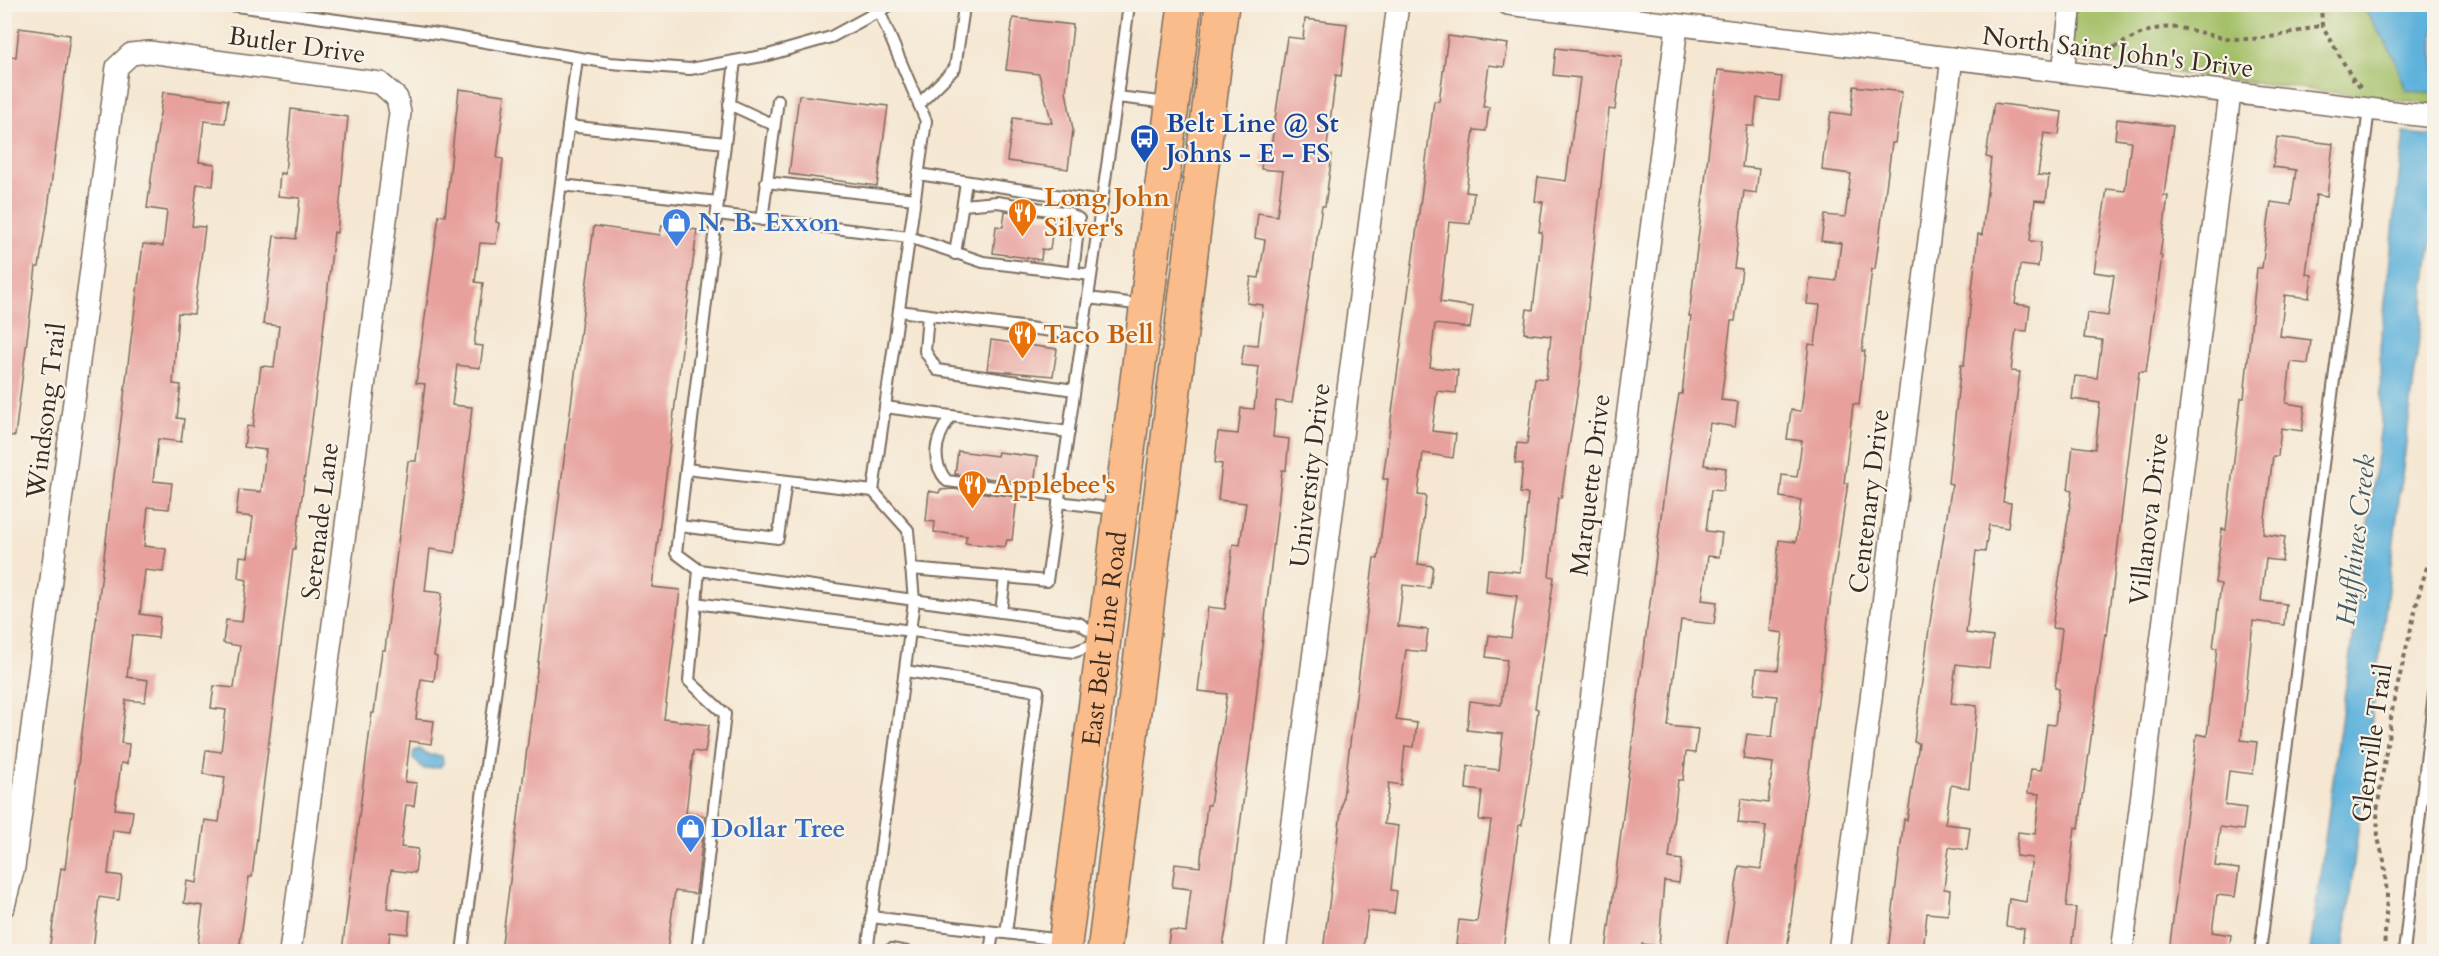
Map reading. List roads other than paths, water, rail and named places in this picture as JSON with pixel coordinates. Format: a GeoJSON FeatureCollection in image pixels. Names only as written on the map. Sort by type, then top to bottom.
{"type":"FeatureCollection","features":[{"type":"Feature","properties":{"kind":"main road","name":"East Belt Line Road"},"geometry":{"type":"LineString","coordinates":[[1065,946],[1185,4]]}},
{"type":"Feature","properties":{"kind":"main road","name":"East Belt Line Road"},"geometry":{"type":"LineString","coordinates":[[1104,951],[1222,4]]}},
{"type":"Feature","properties":{"kind":"main road"},"geometry":{"type":"LineString","coordinates":[[1104,640],[1142,645]]}},
{"type":"Feature","properties":{"kind":"street","name":"University Drive"},"geometry":{"type":"LineString","coordinates":[[1275,951],[1398,4]]}},
{"type":"Feature","properties":{"kind":"street","name":"North Saint John's Drive"},"geometry":{"type":"LineString","coordinates":[[1508,4],[1952,58],[2064,66],[2230,94],[2368,100],[2434,117]]}},
{"type":"Feature","properties":{"kind":"street"},"geometry":{"type":"LineString","coordinates":[[2064,66],[2071,4]]}},
{"type":"Feature","properties":{"kind":"street","name":"Marquette Drive"},"geometry":{"type":"LineString","coordinates":[[1559,951],[1677,26]]}},
{"type":"Feature","properties":{"kind":"street","name":"Butler Drive"},"geometry":{"type":"LineString","coordinates":[[149,52],[380,83],[397,98]]}},
{"type":"Feature","properties":{"kind":"street","name":"Windsong Trail"},"geometry":{"type":"LineString","coordinates":[[4,906],[14,867],[117,67],[131,54],[149,52]]}},
{"type":"Feature","properties":{"kind":"street","name":"Centenary Drive"},"geometry":{"type":"LineString","coordinates":[[1839,951],[1952,58]]}},
{"type":"Feature","properties":{"kind":"street","name":"Villanova Drive"},"geometry":{"type":"LineString","coordinates":[[2122,951],[2230,94]]}},
{"type":"Feature","properties":{"kind":"street","name":"Serenade Lane"},"geometry":{"type":"LineString","coordinates":[[290,951],[400,113],[397,98]]}},
{"type":"Feature","properties":{"kind":"lane"},"geometry":{"type":"LineString","coordinates":[[222,4],[438,34],[578,58],[690,69],[768,55],[831,37],[880,13],[892,4]]}},
{"type":"Feature","properties":{"kind":"lane"},"geometry":{"type":"LineString","coordinates":[[919,104],[955,68],[964,7],[968,4]]}},
{"type":"Feature","properties":{"kind":"lane"},"geometry":{"type":"LineString","coordinates":[[911,569],[1047,581],[1129,4]]}},
{"type":"Feature","properties":{"kind":"lane"},"geometry":{"type":"LineString","coordinates":[[873,491],[926,121],[880,13]]}},
{"type":"Feature","properties":{"kind":"lane"},"geometry":{"type":"LineString","coordinates":[[462,951],[578,58]]}},
{"type":"Feature","properties":{"kind":"lane"},"geometry":{"type":"LineString","coordinates":[[735,61],[676,553],[699,570],[1079,623],[1104,640]]}},
{"type":"Feature","properties":{"kind":"lane"},"geometry":{"type":"LineString","coordinates":[[1117,97],[1173,104]]}},
{"type":"Feature","properties":{"kind":"lane"},"geometry":{"type":"LineString","coordinates":[[762,219],[778,100]]}},
{"type":"Feature","properties":{"kind":"lane"},"geometry":{"type":"LineString","coordinates":[[2260,951],[2368,100]]}},
{"type":"Feature","properties":{"kind":"lane"},"geometry":{"type":"LineString","coordinates":[[729,104],[774,124]]}},
{"type":"Feature","properties":{"kind":"lane"},"geometry":{"type":"LineString","coordinates":[[568,126],[725,143]]}},
{"type":"Feature","properties":{"kind":"lane"},"geometry":{"type":"LineString","coordinates":[[918,174],[1102,202]]}},
{"type":"Feature","properties":{"kind":"lane"},"geometry":{"type":"LineString","coordinates":[[766,182],[915,199]]}},
{"type":"Feature","properties":{"kind":"lane"},"geometry":{"type":"LineString","coordinates":[[955,254],[966,182]]}},
{"type":"Feature","properties":{"kind":"lane"},"geometry":{"type":"LineString","coordinates":[[561,185],[718,202]]}},
{"type":"Feature","properties":{"kind":"lane"},"geometry":{"type":"LineString","coordinates":[[963,205],[997,202],[1069,213],[1078,219],[1073,273]]}},
{"type":"Feature","properties":{"kind":"lane"},"geometry":{"type":"LineString","coordinates":[[717,214],[909,237],[983,262],[1091,275]]}},
{"type":"Feature","properties":{"kind":"lane"},"geometry":{"type":"LineString","coordinates":[[1088,298],[1147,305]]}},
{"type":"Feature","properties":{"kind":"lane"},"geometry":{"type":"LineString","coordinates":[[899,311],[1082,335]]}},
{"type":"Feature","properties":{"kind":"lane"},"geometry":{"type":"LineString","coordinates":[[928,315],[925,351],[937,370],[1074,390]]}},
{"type":"Feature","properties":{"kind":"lane"},"geometry":{"type":"LineString","coordinates":[[885,407],[1069,432]]}},
{"type":"Feature","properties":{"kind":"lane"},"geometry":{"type":"LineString","coordinates":[[951,416],[941,431],[937,451],[938,469],[947,481],[1121,510]]}},
{"type":"Feature","properties":{"kind":"lane"},"geometry":{"type":"LineString","coordinates":[[686,469],[873,491],[908,530],[914,601],[867,951]]}},
{"type":"Feature","properties":{"kind":"lane"},"geometry":{"type":"LineString","coordinates":[[679,526],[778,538],[786,481]]}},
{"type":"Feature","properties":{"kind":"lane"},"geometry":{"type":"LineString","coordinates":[[696,951],[725,714],[689,681],[699,570]]}},
{"type":"Feature","properties":{"kind":"lane"},"geometry":{"type":"LineString","coordinates":[[1001,612],[1005,577]]}},
{"type":"Feature","properties":{"kind":"lane"},"geometry":{"type":"LineString","coordinates":[[695,603],[1074,652],[1104,640]]}},
{"type":"Feature","properties":{"kind":"lane"},"geometry":{"type":"LineString","coordinates":[[905,670],[1038,691],[1006,933]]}},
{"type":"Feature","properties":{"kind":"lane"},"geometry":{"type":"LineString","coordinates":[[2404,951],[2434,693]]}},
{"type":"Feature","properties":{"kind":"lane"},"geometry":{"type":"LineString","coordinates":[[872,917],[1006,933],[1065,946]]}},
{"type":"Feature","properties":{"kind":"lane"},"geometry":{"type":"LineString","coordinates":[[990,951],[993,932]]}},
{"type":"Feature","properties":{"kind":"lane"},"geometry":{"type":"LineString","coordinates":[[891,951],[907,951]]}},
{"type":"Feature","properties":{"kind":"water"},"geometry":{"type":"Polygon","coordinates":[[[2362,5],[2434,5],[2434,94],[2406,90],[2393,55],[2362,5]]]}},
{"type":"Feature","properties":{"kind":"water"},"geometry":{"type":"Polygon","coordinates":[[[2404,133],[2434,136],[2434,232],[2343,951],[2310,951],[2381,425],[2380,348],[2404,133]]]}},
{"type":"Feature","properties":{"kind":"water"},"geometry":{"type":"Polygon","coordinates":[[[419,749],[429,755],[442,756],[443,763],[440,767],[424,769],[413,758],[414,751],[419,749]]]}},
{"type":"Feature","properties":{"kind":"place","name":"Belt Line @ St Johns - E - FS"},"geometry":{"type":"Point","coordinates":[1145,164]}},
{"type":"Feature","properties":{"kind":"place","name":"Long John Silver's"},"geometry":{"type":"Point","coordinates":[1023,238]}},
{"type":"Feature","properties":{"kind":"place","name":"N. B. Exxon"},"geometry":{"type":"Point","coordinates":[677,248]}},
{"type":"Feature","properties":{"kind":"place","name":"Taco Bell"},"geometry":{"type":"Point","coordinates":[1022,360]}},
{"type":"Feature","properties":{"kind":"place","name":"Applebee's"},"geometry":{"type":"Point","coordinates":[972,510]}},
{"type":"Feature","properties":{"kind":"place","name":"Dollar Tree"},"geometry":{"type":"Point","coordinates":[690,854]}},
{"type":"Feature","properties":{"kind":"water label","name":"Huffhines Creek"},"geometry":{"type":"Point","coordinates":[2356,540]}}]}
